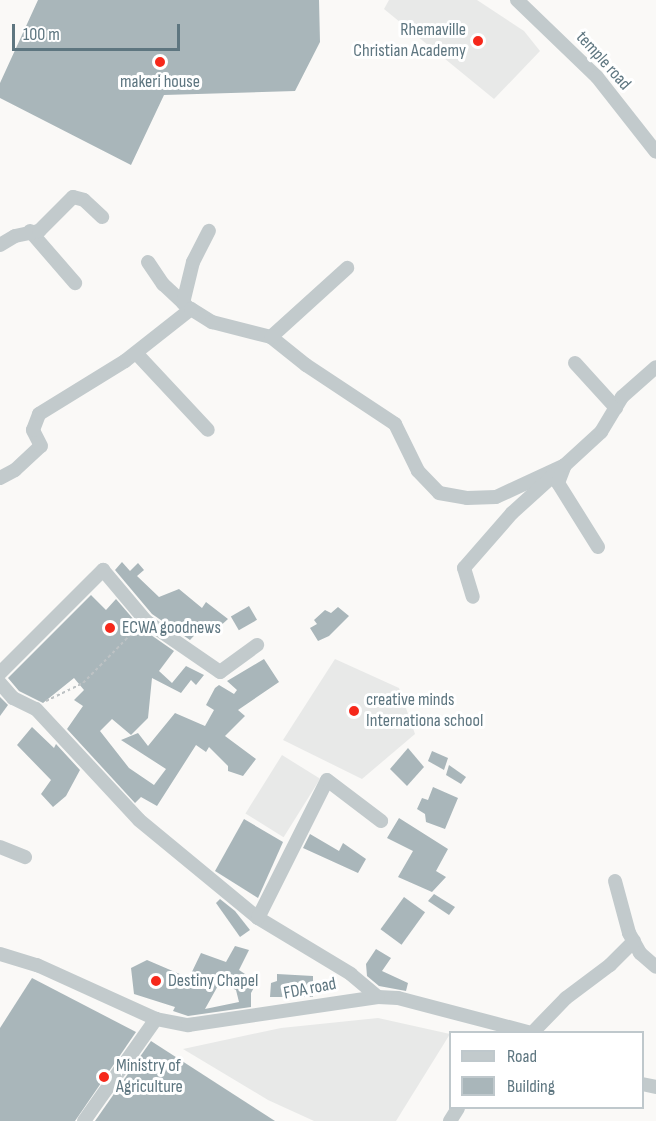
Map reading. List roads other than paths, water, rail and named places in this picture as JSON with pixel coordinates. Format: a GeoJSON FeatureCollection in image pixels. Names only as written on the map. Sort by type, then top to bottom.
{"type":"FeatureCollection","features":[{"type":"Feature","properties":{"kind":"street","name":"temple road"},"geometry":{"type":"LineString","coordinates":[[517,0],[597,77],[656,152]]}},
{"type":"Feature","properties":{"kind":"street"},"geometry":{"type":"LineString","coordinates":[[0,245],[30,231],[39,231],[73,197],[84,200],[102,218]]}},
{"type":"Feature","properties":{"kind":"street"},"geometry":{"type":"LineString","coordinates":[[30,231],[75,283]]}},
{"type":"Feature","properties":{"kind":"street"},"geometry":{"type":"LineString","coordinates":[[0,478],[15,470],[41,446],[33,430],[39,414],[136,353],[187,306],[193,262],[209,231]]}},
{"type":"Feature","properties":{"kind":"street"},"geometry":{"type":"LineString","coordinates":[[148,262],[163,284],[187,306],[212,322],[271,337],[306,365],[395,424],[418,471],[439,493],[467,498],[496,496],[565,465]]}},
{"type":"Feature","properties":{"kind":"street"},"geometry":{"type":"LineString","coordinates":[[271,337],[346,268]]}},
{"type":"Feature","properties":{"kind":"street"},"geometry":{"type":"LineString","coordinates":[[136,353],[208,430]]}},
{"type":"Feature","properties":{"kind":"street"},"geometry":{"type":"LineString","coordinates":[[575,363],[616,408]]}},
{"type":"Feature","properties":{"kind":"street"},"geometry":{"type":"LineString","coordinates":[[473,597],[465,568],[512,513],[601,432],[622,397],[656,367]]}},
{"type":"Feature","properties":{"kind":"street"},"geometry":{"type":"LineString","coordinates":[[565,465],[558,483],[598,547]]}},
{"type":"Feature","properties":{"kind":"street"},"geometry":{"type":"LineString","coordinates":[[0,673],[103,570],[146,621],[220,672],[257,645]]}},
{"type":"Feature","properties":{"kind":"street"},"geometry":{"type":"LineString","coordinates":[[0,683],[14,698],[36,709],[139,820],[258,918],[351,975],[378,997]]}},
{"type":"Feature","properties":{"kind":"street"},"geometry":{"type":"LineString","coordinates":[[258,918],[327,780],[381,821]]}},
{"type":"Feature","properties":{"kind":"street"},"geometry":{"type":"LineString","coordinates":[[0,847],[25,857]]}},
{"type":"Feature","properties":{"kind":"street"},"geometry":{"type":"LineString","coordinates":[[615,881],[634,941],[640,953],[656,967]]}},
{"type":"Feature","properties":{"kind":"street"},"geometry":{"type":"LineString","coordinates":[[534,1031],[566,998],[610,965],[634,941]]}},
{"type":"Feature","properties":{"kind":"street","name":"FDA road"},"geometry":{"type":"LineString","coordinates":[[0,954],[38,965],[156,1019],[188,1025],[378,997],[398,998],[497,1027],[522,1031]]}},
{"type":"Feature","properties":{"kind":"street"},"geometry":{"type":"LineString","coordinates":[[84,1121],[156,1019]]}},
{"type":"Feature","properties":{"kind":"place","name":"Rhemaville Christian Academy"},"geometry":{"type":"Point","coordinates":[478,41]}},
{"type":"Feature","properties":{"kind":"place","name":"makeri house"},"geometry":{"type":"Point","coordinates":[160,62]}},
{"type":"Feature","properties":{"kind":"place","name":"ECWA goodnews"},"geometry":{"type":"Point","coordinates":[110,628]}},
{"type":"Feature","properties":{"kind":"place","name":"creative minds Internationa school"},"geometry":{"type":"Point","coordinates":[354,711]}},
{"type":"Feature","properties":{"kind":"place","name":"Destiny Chapel"},"geometry":{"type":"Point","coordinates":[156,981]}},
{"type":"Feature","properties":{"kind":"place","name":"Ministry of Agriculture"},"geometry":{"type":"Point","coordinates":[104,1077]}}]}
